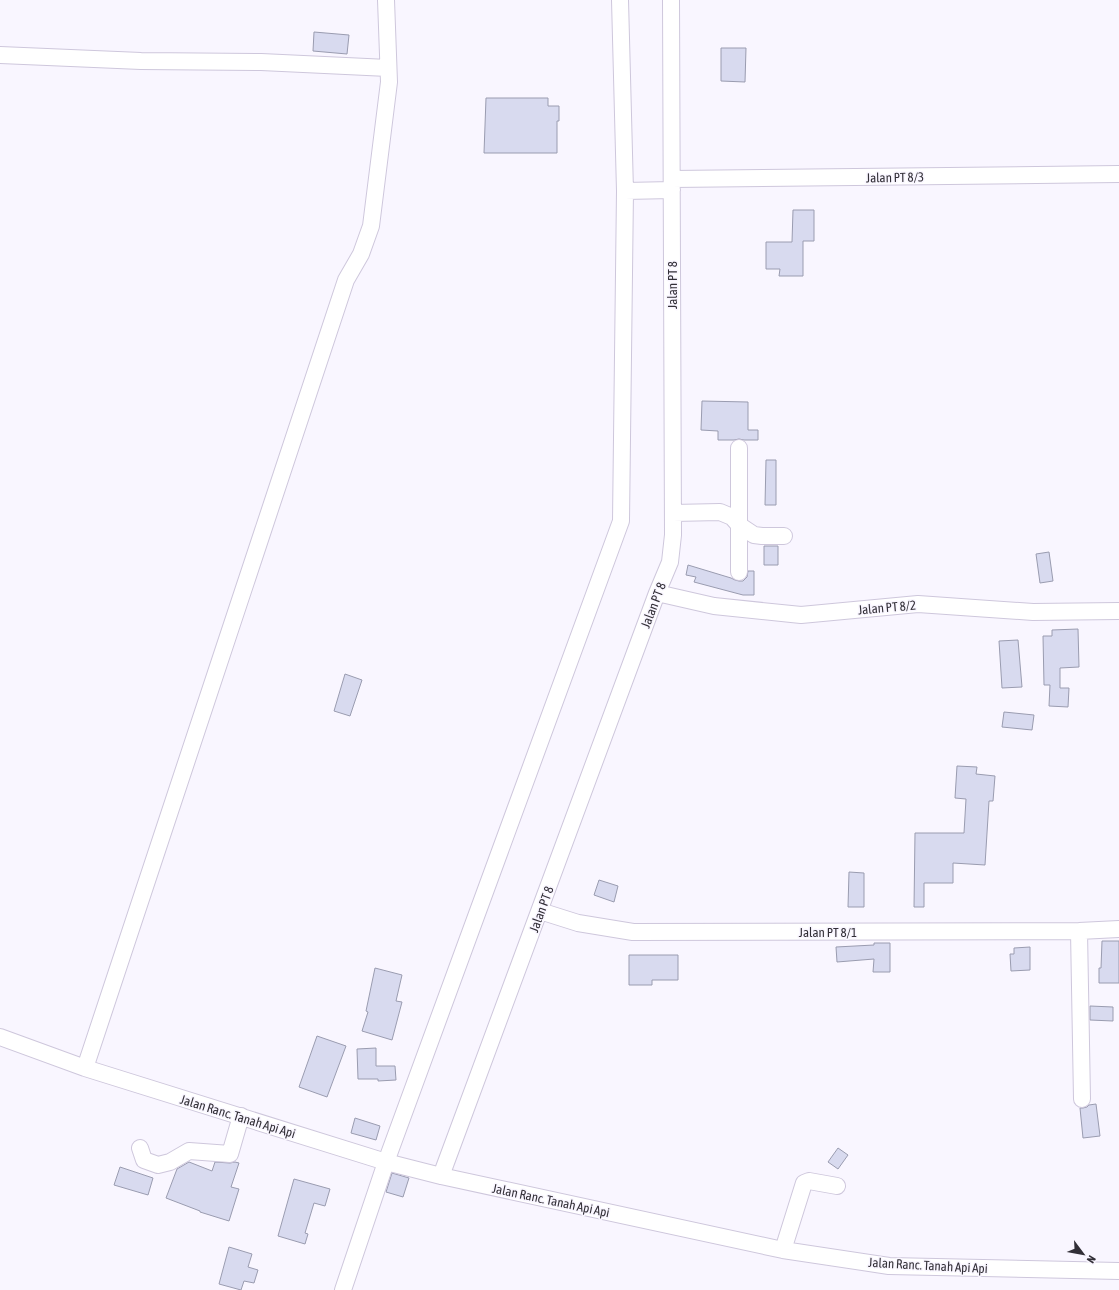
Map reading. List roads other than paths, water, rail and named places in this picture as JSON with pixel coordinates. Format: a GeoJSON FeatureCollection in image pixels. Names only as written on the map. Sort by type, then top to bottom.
{"type":"FeatureCollection","features":[{"type":"Feature","properties":{"kind":"street"},"geometry":{"type":"LineString","coordinates":[[85,1068],[346,280],[361,254],[370,226],[389,82],[386,0]]}},
{"type":"Feature","properties":{"kind":"street"},"geometry":{"type":"LineString","coordinates":[[343,1290],[386,1162],[621,521],[631,191],[620,0]]}},
{"type":"Feature","properties":{"kind":"street","name":"Jalan PT 8"},"geometry":{"type":"LineString","coordinates":[[441,1176],[657,592],[670,562],[673,535],[668,186],[671,0]]}},
{"type":"Feature","properties":{"kind":"street"},"geometry":{"type":"LineString","coordinates":[[0,55],[140,61],[261,62],[388,68]]}},
{"type":"Feature","properties":{"kind":"street","name":"Jalan PT 8/3"},"geometry":{"type":"LineString","coordinates":[[631,191],[668,186],[1119,174]]}},
{"type":"Feature","properties":{"kind":"street"},"geometry":{"type":"LineString","coordinates":[[739,448],[739,572]]}},
{"type":"Feature","properties":{"kind":"street"},"geometry":{"type":"LineString","coordinates":[[673,513],[720,512],[732,517],[739,525],[754,535],[784,536]]}},
{"type":"Feature","properties":{"kind":"street","name":"Jalan PT 8/2"},"geometry":{"type":"LineString","coordinates":[[657,592],[714,606],[801,615],[918,604],[1036,612],[1119,611]]}},
{"type":"Feature","properties":{"kind":"street","name":"Jalan PT 8/1"},"geometry":{"type":"LineString","coordinates":[[540,911],[578,923],[633,932],[1079,931],[1119,929]]}},
{"type":"Feature","properties":{"kind":"street"},"geometry":{"type":"LineString","coordinates":[[1079,931],[1082,1099]]}},
{"type":"Feature","properties":{"kind":"street","name":"Jalan Ranc. Tanah Api Api"},"geometry":{"type":"LineString","coordinates":[[0,1038],[85,1068],[386,1162],[441,1176],[782,1250],[889,1266],[1119,1271]]}},
{"type":"Feature","properties":{"kind":"street"},"geometry":{"type":"LineString","coordinates":[[140,1148],[144,1160],[158,1164],[170,1162],[189,1151],[230,1154],[241,1116]]}},
{"type":"Feature","properties":{"kind":"street"},"geometry":{"type":"LineString","coordinates":[[782,1250],[804,1184],[809,1181],[838,1186]]}}]}
